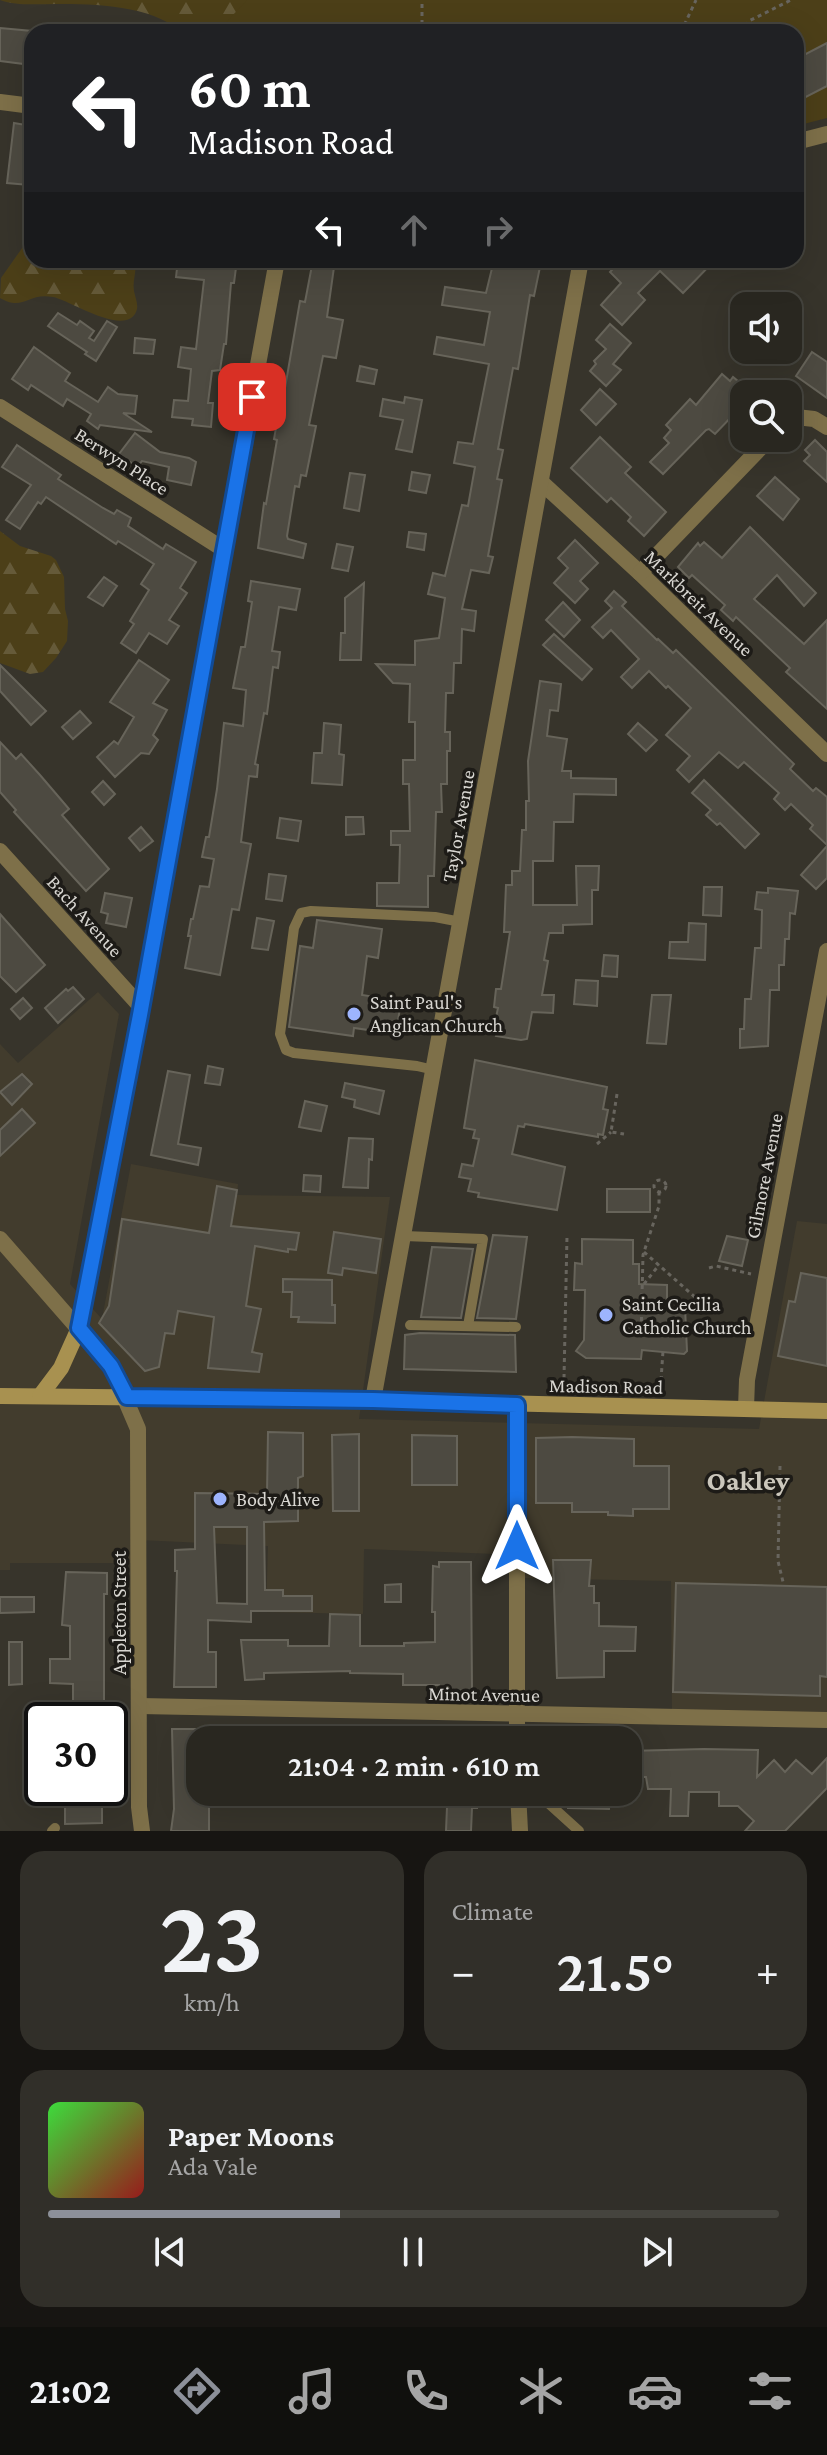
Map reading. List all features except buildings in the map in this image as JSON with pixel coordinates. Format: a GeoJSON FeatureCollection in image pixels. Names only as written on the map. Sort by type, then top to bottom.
{"type":"FeatureCollection","features":[{"type":"Feature","properties":{"kind":"main road"},"geometry":{"type":"LineString","coordinates":[[40,1396],[61,1368],[79,1328]]}},
{"type":"Feature","properties":{"kind":"main road","name":"Madison Road"},"geometry":{"type":"LineString","coordinates":[[0,1396],[373,1400],[827,1411]]}},
{"type":"Feature","properties":{"kind":"street"},"geometry":{"type":"LineString","coordinates":[[0,102],[24,105]]}},
{"type":"Feature","properties":{"kind":"street"},"geometry":{"type":"LineString","coordinates":[[804,140],[827,134]]}},
{"type":"Feature","properties":{"kind":"street"},"geometry":{"type":"LineString","coordinates":[[79,1328],[141,1007],[276,268]]}},
{"type":"Feature","properties":{"kind":"street","name":"Taylor Avenue"},"geometry":{"type":"LineString","coordinates":[[373,1400],[580,268]]}},
{"type":"Feature","properties":{"kind":"street","name":"Berwyn Place"},"geometry":{"type":"LineString","coordinates":[[0,407],[223,549]]}},
{"type":"Feature","properties":{"kind":"street"},"geometry":{"type":"LineString","coordinates":[[802,419],[814,419],[827,427]]}},
{"type":"Feature","properties":{"kind":"street"},"geometry":{"type":"LineString","coordinates":[[640,573],[757,452]]}},
{"type":"Feature","properties":{"kind":"street","name":"Markbreit Avenue"},"geometry":{"type":"LineString","coordinates":[[542,483],[827,754]]}},
{"type":"Feature","properties":{"kind":"street","name":"Bach Avenue"},"geometry":{"type":"LineString","coordinates":[[0,851],[141,1007]]}},
{"type":"Feature","properties":{"kind":"street","name":"Gilmore Avenue"},"geometry":{"type":"LineString","coordinates":[[746,1408],[747,1380],[827,951]]}},
{"type":"Feature","properties":{"kind":"street","name":"Appleton Street"},"geometry":{"type":"LineString","coordinates":[[0,1239],[111,1366],[127,1397],[138,1429],[139,1807],[142,1831]]}},
{"type":"Feature","properties":{"kind":"street"},"geometry":{"type":"LineString","coordinates":[[517,1405],[517,1726]]}},
{"type":"Feature","properties":{"kind":"street","name":"Minot Avenue"},"geometry":{"type":"LineString","coordinates":[[140,1706],[827,1720]]}},
{"type":"Feature","properties":{"kind":"street"},"geometry":{"type":"LineString","coordinates":[[519,1806],[520,1831]]}},
{"type":"Feature","properties":{"kind":"lane"},"geometry":{"type":"LineString","coordinates":[[434,1070],[286,1050],[280,1034],[294,928],[301,913],[435,917],[461,922]]}},
{"type":"Feature","properties":{"kind":"lane"},"geometry":{"type":"LineString","coordinates":[[404,1236],[483,1239],[468,1326]]}},
{"type":"Feature","properties":{"kind":"lane"},"geometry":{"type":"LineString","coordinates":[[410,1325],[516,1327]]}},
{"type":"Feature","properties":{"kind":"lane"},"geometry":{"type":"LineString","coordinates":[[551,1806],[579,1831]]}},
{"type":"Feature","properties":{"kind":"path"},"geometry":{"type":"LineString","coordinates":[[422,0],[422,24]]}},
{"type":"Feature","properties":{"kind":"path"},"geometry":{"type":"LineString","coordinates":[[685,24],[696,0]]}},
{"type":"Feature","properties":{"kind":"path"},"geometry":{"type":"LineString","coordinates":[[747,24],[791,0]]}},
{"type":"Feature","properties":{"kind":"path"},"geometry":{"type":"LineString","coordinates":[[597,1144],[611,1132],[617,1094]]}},
{"type":"Feature","properties":{"kind":"path"},"geometry":{"type":"LineString","coordinates":[[611,1132],[624,1134]]}},
{"type":"Feature","properties":{"kind":"path"},"geometry":{"type":"LineString","coordinates":[[641,1337],[644,1252],[659,1206],[659,1192]]}},
{"type":"Feature","properties":{"kind":"path"},"geometry":{"type":"LineString","coordinates":[[564,1378],[567,1236]]}},
{"type":"Feature","properties":{"kind":"path"},"geometry":{"type":"LineString","coordinates":[[644,1252],[696,1298]]}},
{"type":"Feature","properties":{"kind":"path"},"geometry":{"type":"LineString","coordinates":[[643,1285],[659,1265]]}},
{"type":"Feature","properties":{"kind":"path"},"geometry":{"type":"LineString","coordinates":[[709,1268],[716,1266],[751,1274]]}},
{"type":"Feature","properties":{"kind":"path"},"geometry":{"type":"LineString","coordinates":[[631,1327],[658,1328]]}},
{"type":"Feature","properties":{"kind":"path"},"geometry":{"type":"LineString","coordinates":[[661,1380],[663,1351]]}},
{"type":"Feature","properties":{"kind":"path"},"geometry":{"type":"LineString","coordinates":[[780,1466],[778,1561],[784,1586]]}},
{"type":"Feature","properties":{"kind":"shaded area"},"geometry":{"type":"Polygon","coordinates":[[[98,992],[119,1014],[70,1284],[102,1319],[131,1164],[238,1184],[237,1195],[390,1197],[359,1419],[759,1429],[797,1221],[827,1224],[827,1721],[672,1718],[671,1581],[519,1578],[520,1555],[364,1549],[363,1614],[266,1612],[268,1546],[140,1540],[139,1563],[10,1563],[10,1570],[0,1570],[0,1044],[18,1063],[98,992]]]}},
{"type":"Feature","properties":{"kind":"green space"},"geometry":{"type":"Polygon","coordinates":[[[0,0],[360,0],[322,24],[170,24],[139,11],[122,8],[0,0]]]}},
{"type":"Feature","properties":{"kind":"green space"},"geometry":{"type":"Polygon","coordinates":[[[247,0],[827,0],[827,118],[804,124],[804,24],[224,24],[247,0]]]}},
{"type":"Feature","properties":{"kind":"green space"},"geometry":{"type":"Polygon","coordinates":[[[24,245],[24,268],[135,268],[137,309],[132,318],[123,321],[98,316],[53,297],[8,302],[0,298],[1,278],[24,245]]]}},
{"type":"Feature","properties":{"kind":"green space"},"geometry":{"type":"Polygon","coordinates":[[[0,531],[20,546],[51,556],[64,577],[67,641],[43,672],[30,674],[0,663],[0,531]]]}},
{"type":"Feature","properties":{"kind":"place","name":"Saint Paul's Anglican Church"},"geometry":{"type":"Point","coordinates":[354,1014]}},
{"type":"Feature","properties":{"kind":"place","name":"Saint Cecilia Catholic Church"},"geometry":{"type":"Point","coordinates":[606,1315]}},
{"type":"Feature","properties":{"kind":"place","name":"Body Alive"},"geometry":{"type":"Point","coordinates":[220,1499]}},
{"type":"Feature","properties":{"kind":"district","name":"Oakley"},"geometry":{"type":"Point","coordinates":[748,1480]}},
{"type":"Feature","properties":{"kind":"route"},"geometry":{"type":"LineString","coordinates":[[252,397],[140,1015],[79,1328],[111,1366],[127,1397],[517,1405],[517,1546]]}}]}
